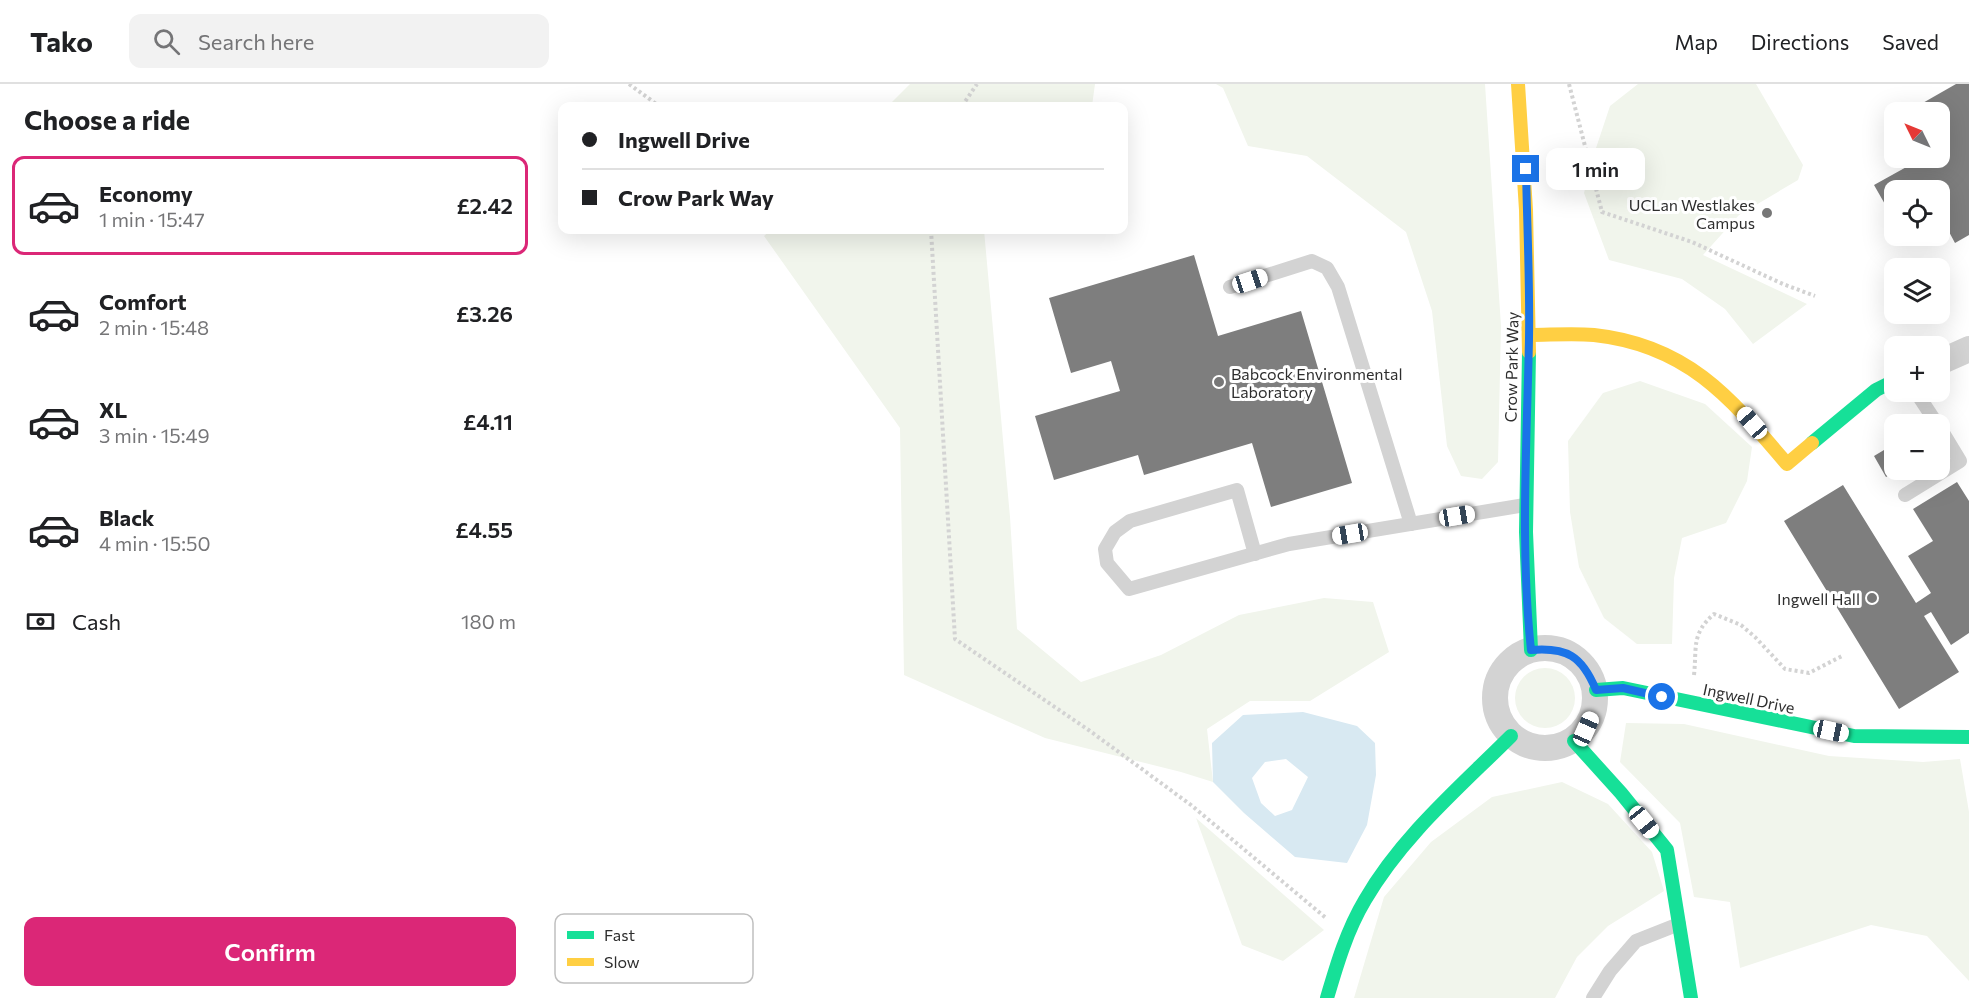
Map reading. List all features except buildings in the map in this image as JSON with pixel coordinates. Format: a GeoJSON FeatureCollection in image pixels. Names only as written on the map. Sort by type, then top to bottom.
{"type":"FeatureCollection","features":[{"type":"Feature","properties":{"kind":"street","name":"Crow Park Way"},"geometry":{"type":"LineString","coordinates":[[1518,84],[1526,169],[1529,335],[1525,505],[1526,596],[1531,650]]}},
{"type":"Feature","properties":{"kind":"street"},"geometry":{"type":"LineString","coordinates":[[1529,335],[1594,335],[1657,348],[1688,364],[1718,387],[1787,464],[1876,390],[1884,386]]}},
{"type":"Feature","properties":{"kind":"street"},"geometry":{"type":"LineString","coordinates":[[1950,358],[1969,349]]}},
{"type":"Feature","properties":{"kind":"street"},"geometry":{"type":"LineString","coordinates":[[1552,648],[1572,655],[1588,670],[1596,690],[1595,710],[1586,729],[1574,741],[1556,748],[1540,749],[1525,745],[1511,736],[1496,710],[1495,695],[1498,680],[1517,656],[1531,650],[1552,648]]}},
{"type":"Feature","properties":{"kind":"street","name":"Ingwell Drive"},"geometry":{"type":"LineString","coordinates":[[1596,690],[1623,688],[1854,736],[1969,737]]}},
{"type":"Feature","properties":{"kind":"street"},"geometry":{"type":"LineString","coordinates":[[1327,998],[1348,935],[1371,888],[1400,850],[1511,736]]}},
{"type":"Feature","properties":{"kind":"street"},"geometry":{"type":"LineString","coordinates":[[1574,741],[1667,850],[1691,998]]}},
{"type":"Feature","properties":{"kind":"lane"},"geometry":{"type":"LineString","coordinates":[[1230,288],[1312,261],[1327,268],[1338,287],[1411,524]]}},
{"type":"Feature","properties":{"kind":"lane"},"geometry":{"type":"LineString","coordinates":[[1950,445],[1960,461],[1950,467]]}},
{"type":"Feature","properties":{"kind":"lane"},"geometry":{"type":"LineString","coordinates":[[1905,495],[1929,480]]}},
{"type":"Feature","properties":{"kind":"lane"},"geometry":{"type":"LineString","coordinates":[[1255,554],[1237,490],[1130,521],[1115,532],[1106,549],[1107,563],[1129,589],[1255,554],[1289,544],[1525,505]]}},
{"type":"Feature","properties":{"kind":"lane"},"geometry":{"type":"LineString","coordinates":[[1593,998],[1610,971],[1636,941],[1679,924]]}},
{"type":"Feature","properties":{"kind":"path"},"geometry":{"type":"LineString","coordinates":[[629,84],[653,102]]}},
{"type":"Feature","properties":{"kind":"path"},"geometry":{"type":"LineString","coordinates":[[965,102],[977,84]]}},
{"type":"Feature","properties":{"kind":"path"},"geometry":{"type":"LineString","coordinates":[[1569,84],[1602,212],[1692,242],[1783,284],[1815,296]]}},
{"type":"Feature","properties":{"kind":"path"},"geometry":{"type":"LineString","coordinates":[[931,234],[955,639],[1090,731],[1191,805],[1348,935]]}},
{"type":"Feature","properties":{"kind":"path"},"geometry":{"type":"LineString","coordinates":[[1690,702],[1697,633],[1714,614],[1741,625],[1755,636],[1785,669],[1809,673],[1844,655]]}},
{"type":"Feature","properties":{"kind":"shaded area"},"geometry":{"type":"Polygon","coordinates":[[[910,84],[1095,84],[1093,102],[892,102],[910,84]]]}},
{"type":"Feature","properties":{"kind":"shaded area"},"geometry":{"type":"Polygon","coordinates":[[[1216,84],[1485,84],[1501,326],[1498,462],[1482,479],[1461,476],[1447,446],[1432,311],[1406,232],[1307,156],[1248,146],[1223,88],[1216,84]]]}},
{"type":"Feature","properties":{"kind":"shaded area"},"geometry":{"type":"Polygon","coordinates":[[[1638,84],[1756,84],[1803,165],[1798,180],[1739,215],[1703,255],[1807,304],[1753,344],[1725,309],[1682,279],[1609,260],[1584,193],[1610,106],[1638,84]]]}},
{"type":"Feature","properties":{"kind":"shaded area"},"geometry":{"type":"Polygon","coordinates":[[[766,234],[984,234],[1010,517],[1017,629],[1081,682],[1161,655],[1239,615],[1324,598],[1373,602],[1389,652],[1310,701],[1250,701],[1207,729],[1213,782],[1045,738],[904,675],[900,428],[764,236],[766,234]]]}},
{"type":"Feature","properties":{"kind":"shaded area"},"geometry":{"type":"Polygon","coordinates":[[[1640,381],[1705,404],[1752,447],[1747,481],[1726,523],[1682,538],[1674,578],[1672,644],[1637,644],[1604,618],[1579,567],[1570,512],[1568,441],[1603,393],[1640,381]]]}},
{"type":"Feature","properties":{"kind":"shaded area"},"geometry":{"type":"Polygon","coordinates":[[[1539,668],[1551,668],[1562,673],[1570,681],[1575,698],[1573,710],[1562,723],[1551,728],[1539,728],[1528,723],[1520,715],[1515,704],[1515,692],[1520,681],[1528,673],[1539,668]]]}},
{"type":"Feature","properties":{"kind":"shaded area"},"geometry":{"type":"Polygon","coordinates":[[[1303,712],[1357,726],[1375,743],[1376,775],[1367,825],[1347,863],[1295,857],[1244,813],[1213,782],[1212,743],[1243,715],[1303,712]],[[1286,759],[1265,762],[1252,778],[1261,803],[1275,816],[1292,810],[1308,777],[1286,759]]]}},
{"type":"Feature","properties":{"kind":"shaded area"},"geometry":{"type":"Polygon","coordinates":[[[1626,723],[1684,724],[1829,756],[1923,762],[1960,759],[1969,812],[1969,981],[1927,936],[1871,925],[1740,968],[1730,902],[1694,897],[1680,823],[1620,762],[1626,723]]]}},
{"type":"Feature","properties":{"kind":"shaded area"},"geometry":{"type":"Polygon","coordinates":[[[1562,782],[1608,804],[1652,852],[1664,891],[1608,926],[1577,957],[1555,998],[1354,998],[1384,897],[1431,842],[1492,797],[1562,782]]]}},
{"type":"Feature","properties":{"kind":"shaded area"},"geometry":{"type":"Polygon","coordinates":[[[1196,818],[1324,930],[1283,961],[1242,945],[1196,818]]]}},
{"type":"Feature","properties":{"kind":"traffic: fast"},"geometry":{"type":"LineString","coordinates":[[1529,352],[1526,532],[1531,650]]}},
{"type":"Feature","properties":{"kind":"traffic: fast"},"geometry":{"type":"LineString","coordinates":[[1812,443],[1876,390],[1884,386]]}},
{"type":"Feature","properties":{"kind":"traffic: fast"},"geometry":{"type":"LineString","coordinates":[[1596,690],[1623,688],[1854,736],[1969,737]]}},
{"type":"Feature","properties":{"kind":"traffic: fast"},"geometry":{"type":"LineString","coordinates":[[1327,998],[1353,923],[1380,877],[1414,833],[1511,736]]}},
{"type":"Feature","properties":{"kind":"traffic: fast"},"geometry":{"type":"LineString","coordinates":[[1574,741],[1621,793],[1667,850],[1691,998]]}},
{"type":"Feature","properties":{"kind":"traffic: slow"},"geometry":{"type":"LineString","coordinates":[[1518,84],[1526,210],[1529,352]]}},
{"type":"Feature","properties":{"kind":"traffic: slow"},"geometry":{"type":"LineString","coordinates":[[1529,335],[1594,335],[1627,341],[1655,350],[1704,378],[1725,396],[1787,464],[1812,443]]}},
{"type":"Feature","properties":{"kind":"place","name":"UCLan Westlakes Campus"},"geometry":{"type":"Point","coordinates":[1767,213]}},
{"type":"Feature","properties":{"kind":"place","name":"Babcock Environmental Laboratory"},"geometry":{"type":"Point","coordinates":[1219,382]}},
{"type":"Feature","properties":{"kind":"place","name":"Ingwell Hall"},"geometry":{"type":"Point","coordinates":[1872,598]}},
{"type":"Feature","properties":{"kind":"route"},"geometry":{"type":"LineString","coordinates":[[1526,169],[1529,335],[1525,505],[1526,596],[1531,650],[1552,648],[1572,655],[1588,670],[1596,690],[1623,688],[1662,697]]}}]}
